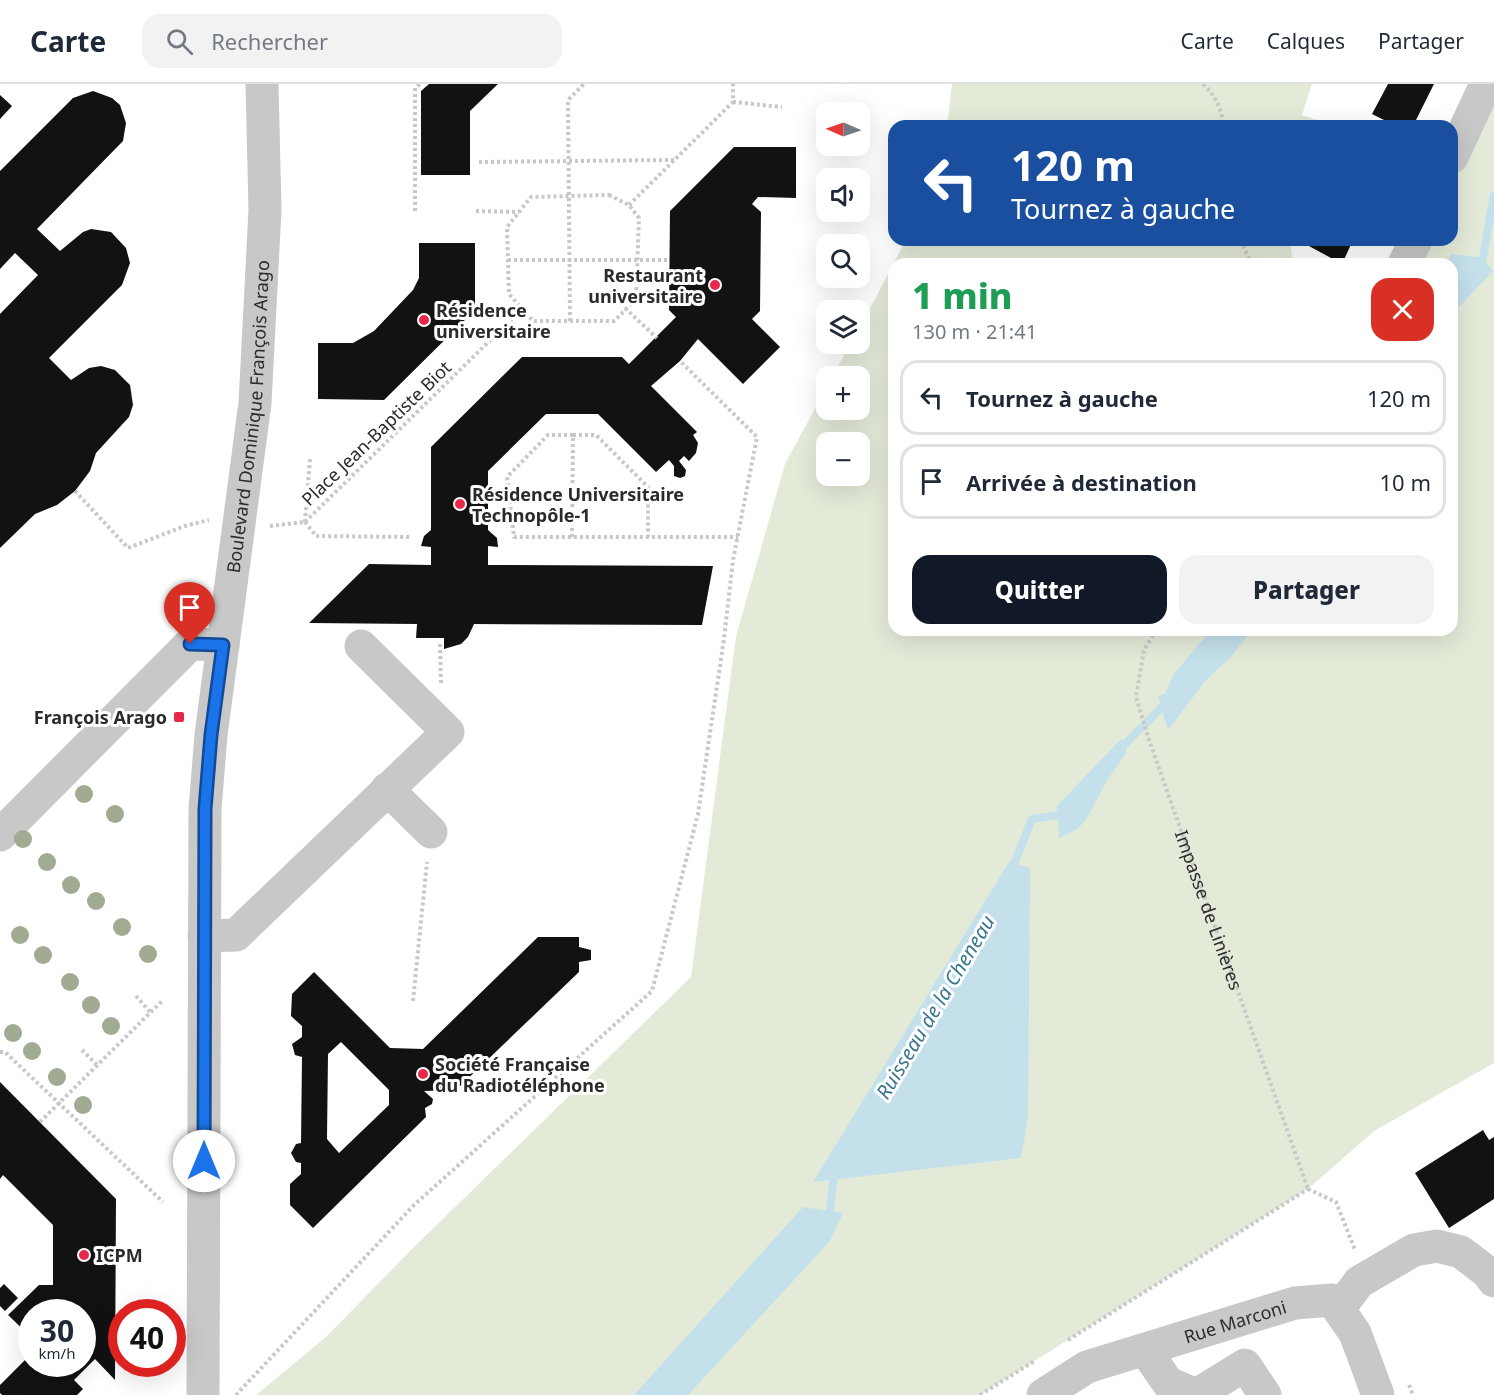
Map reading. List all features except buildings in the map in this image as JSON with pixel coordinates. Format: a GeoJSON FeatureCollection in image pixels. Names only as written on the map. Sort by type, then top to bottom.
{"type":"FeatureCollection","features":[{"type":"Feature","properties":{"kind":"street","name":"Boulevard Dominique François Arago"},"geometry":{"type":"LineString","coordinates":[[203,1395],[205,809],[211,735],[255,403],[266,210],[262,84]]}},
{"type":"Feature","properties":{"kind":"street"},"geometry":{"type":"LineString","coordinates":[[1458,144],[1486,84]]}},
{"type":"Feature","properties":{"kind":"street"},"geometry":{"type":"LineString","coordinates":[[0,835],[190,644],[223,645]]}},
{"type":"Feature","properties":{"kind":"street"},"geometry":{"type":"LineString","coordinates":[[204,936],[236,935],[448,732],[361,646]]}},
{"type":"Feature","properties":{"kind":"street"},"geometry":{"type":"LineString","coordinates":[[387,789],[430,832]]}},
{"type":"Feature","properties":{"kind":"street"},"geometry":{"type":"LineString","coordinates":[[1378,1395],[1355,1333],[1339,1309],[1359,1282],[1414,1250],[1437,1246],[1461,1252],[1487,1272],[1494,1281]]}},
{"type":"Feature","properties":{"kind":"street","name":"Rue Marconi"},"geometry":{"type":"LineString","coordinates":[[1043,1395],[1087,1367],[1146,1351],[1294,1303],[1332,1300],[1339,1309]]}},
{"type":"Feature","properties":{"kind":"street"},"geometry":{"type":"LineString","coordinates":[[1146,1351],[1182,1392],[1245,1365],[1266,1395]]}},
{"type":"Feature","properties":{"kind":"path"},"geometry":{"type":"LineString","coordinates":[[415,211],[415,88],[420,84]]}},
{"type":"Feature","properties":{"kind":"path"},"geometry":{"type":"LineString","coordinates":[[570,321],[568,100],[584,84]]}},
{"type":"Feature","properties":{"kind":"path"},"geometry":{"type":"LineString","coordinates":[[628,205],[733,102],[733,84]]}},
{"type":"Feature","properties":{"kind":"path"},"geometry":{"type":"LineString","coordinates":[[1203,84],[1213,93],[1222,111],[1223,120]]}},
{"type":"Feature","properties":{"kind":"path"},"geometry":{"type":"LineString","coordinates":[[733,102],[782,107]]}},
{"type":"Feature","properties":{"kind":"path"},"geometry":{"type":"LineString","coordinates":[[479,162],[674,160]]}},
{"type":"Feature","properties":{"kind":"path"},"geometry":{"type":"LineString","coordinates":[[609,195],[628,205],[639,218],[636,299],[614,321],[533,321],[508,294],[507,227],[531,197],[609,195]]}},
{"type":"Feature","properties":{"kind":"path"},"geometry":{"type":"LineString","coordinates":[[476,211],[520,212]]}},
{"type":"Feature","properties":{"kind":"path"},"geometry":{"type":"LineString","coordinates":[[508,260],[669,260]]}},
{"type":"Feature","properties":{"kind":"path"},"geometry":{"type":"LineString","coordinates":[[625,308],[657,339]]}},
{"type":"Feature","properties":{"kind":"path","name":"Place Jean-Baptiste Biot"},"geometry":{"type":"LineString","coordinates":[[412,537],[316,536],[305,522],[522,309]]}},
{"type":"Feature","properties":{"kind":"path"},"geometry":{"type":"LineString","coordinates":[[236,1395],[414,1205],[652,991],[698,814],[738,537],[757,436],[680,361]]}},
{"type":"Feature","properties":{"kind":"path"},"geometry":{"type":"LineString","coordinates":[[648,537],[648,487],[596,435],[548,435],[507,477],[514,537],[648,537],[738,537]]}},
{"type":"Feature","properties":{"kind":"path"},"geometry":{"type":"LineString","coordinates":[[572,537],[573,435]]}},
{"type":"Feature","properties":{"kind":"path"},"geometry":{"type":"LineString","coordinates":[[305,522],[310,459]]}},
{"type":"Feature","properties":{"kind":"path"},"geometry":{"type":"LineString","coordinates":[[75,491],[128,548],[184,526]]}},
{"type":"Feature","properties":{"kind":"path","name":"Impasse de Linières"},"geometry":{"type":"LineString","coordinates":[[1060,1345],[1308,1189],[1149,740],[1136,697],[1144,650],[1152,636]]}},
{"type":"Feature","properties":{"kind":"path"},"geometry":{"type":"LineString","coordinates":[[440,645],[441,685]]}},
{"type":"Feature","properties":{"kind":"path"},"geometry":{"type":"LineString","coordinates":[[413,1001],[430,832]]}},
{"type":"Feature","properties":{"kind":"path"},"geometry":{"type":"LineString","coordinates":[[135,996],[150,1012]]}},
{"type":"Feature","properties":{"kind":"path"},"geometry":{"type":"LineString","coordinates":[[40,1122],[162,1001]]}},
{"type":"Feature","properties":{"kind":"path"},"geometry":{"type":"LineString","coordinates":[[82,1050],[97,1065]]}},
{"type":"Feature","properties":{"kind":"path"},"geometry":{"type":"LineString","coordinates":[[0,1052],[5,1052],[61,1103],[163,1202]]}},
{"type":"Feature","properties":{"kind":"path"},"geometry":{"type":"LineString","coordinates":[[980,1395],[1040,1358]]}},
{"type":"Feature","properties":{"kind":"green space"},"geometry":{"type":"Polygon","coordinates":[[[952,84],[1312,84],[1302,115],[1317,120],[948,120],[952,84]]]}},
{"type":"Feature","properties":{"kind":"green space"},"geometry":{"type":"Polygon","coordinates":[[[1494,84],[1494,1063],[1374,1131],[1308,1189],[980,1395],[256,1395],[326,1337],[411,1250],[691,977],[736,636],[785,464],[816,407],[816,420],[870,420],[870,366],[838,366],[845,354],[870,354],[870,308],[888,274],[888,636],[1458,636],[1458,258],[1400,258],[1406,246],[1458,246],[1458,132],[1494,84]]]}},
{"type":"Feature","properties":{"kind":"green space"},"geometry":{"type":"Polygon","coordinates":[[[903,246],[1291,246],[1292,258],[896,258],[903,246]]]}},
{"type":"Feature","properties":{"kind":"water"},"geometry":{"type":"Polygon","coordinates":[[[1451,254],[1483,258],[1493,271],[1458,308],[1458,258],[1449,258],[1451,254]]]}},
{"type":"Feature","properties":{"kind":"water"},"geometry":{"type":"Polygon","coordinates":[[[1206,636],[1247,636],[1230,658],[1206,680],[1168,730],[1158,696],[1165,694],[1173,675],[1206,636]]]}},
{"type":"Feature","properties":{"kind":"water"},"geometry":{"type":"Polygon","coordinates":[[[1121,739],[1127,752],[1108,779],[1085,821],[1076,830],[1059,838],[1057,806],[1121,739]]]}},
{"type":"Feature","properties":{"kind":"water"},"geometry":{"type":"Polygon","coordinates":[[[1009,862],[1030,868],[1028,1119],[1021,1158],[813,1182],[1009,862]]]}},
{"type":"Feature","properties":{"kind":"water"},"geometry":{"type":"Polygon","coordinates":[[[803,1207],[843,1213],[830,1241],[688,1395],[634,1395],[803,1207]]]}},
{"type":"Feature","properties":{"kind":"waterway","name":"Ruisseau de la Cheneau"},"geometry":{"type":"LineString","coordinates":[[1475,264],[1483,258],[1494,195]]}},
{"type":"Feature","properties":{"kind":"waterway","name":"Ruisseau de la Cheneau"},"geometry":{"type":"LineString","coordinates":[[1117,752],[1169,700]]}},
{"type":"Feature","properties":{"kind":"waterway","name":"Ruisseau de la Cheneau"},"geometry":{"type":"LineString","coordinates":[[1010,874],[1032,819],[1067,814]]}},
{"type":"Feature","properties":{"kind":"waterway","name":"Ruisseau de la Cheneau"},"geometry":{"type":"LineString","coordinates":[[825,1218],[830,1213],[834,1171]]}},
{"type":"Feature","properties":{"kind":"place","name":"Restaurant universitaire"},"geometry":{"type":"Point","coordinates":[715,285]}},
{"type":"Feature","properties":{"kind":"place","name":"Résidence universitaire"},"geometry":{"type":"Point","coordinates":[424,320]}},
{"type":"Feature","properties":{"kind":"place","name":"Résidence Universitaire Technopôle-1"},"geometry":{"type":"Point","coordinates":[460,504]}},
{"type":"Feature","properties":{"kind":"place","name":"François Arago"},"geometry":{"type":"Point","coordinates":[179,717]}},
{"type":"Feature","properties":{"kind":"place","name":"Société Française du Radiotéléphone"},"geometry":{"type":"Point","coordinates":[423,1074]}},
{"type":"Feature","properties":{"kind":"place","name":"ICPM"},"geometry":{"type":"Point","coordinates":[84,1255]}},
{"type":"Feature","properties":{"kind":"route"},"geometry":{"type":"LineString","coordinates":[[190,644],[223,645],[211,735],[205,809],[204,1161]]}}]}
